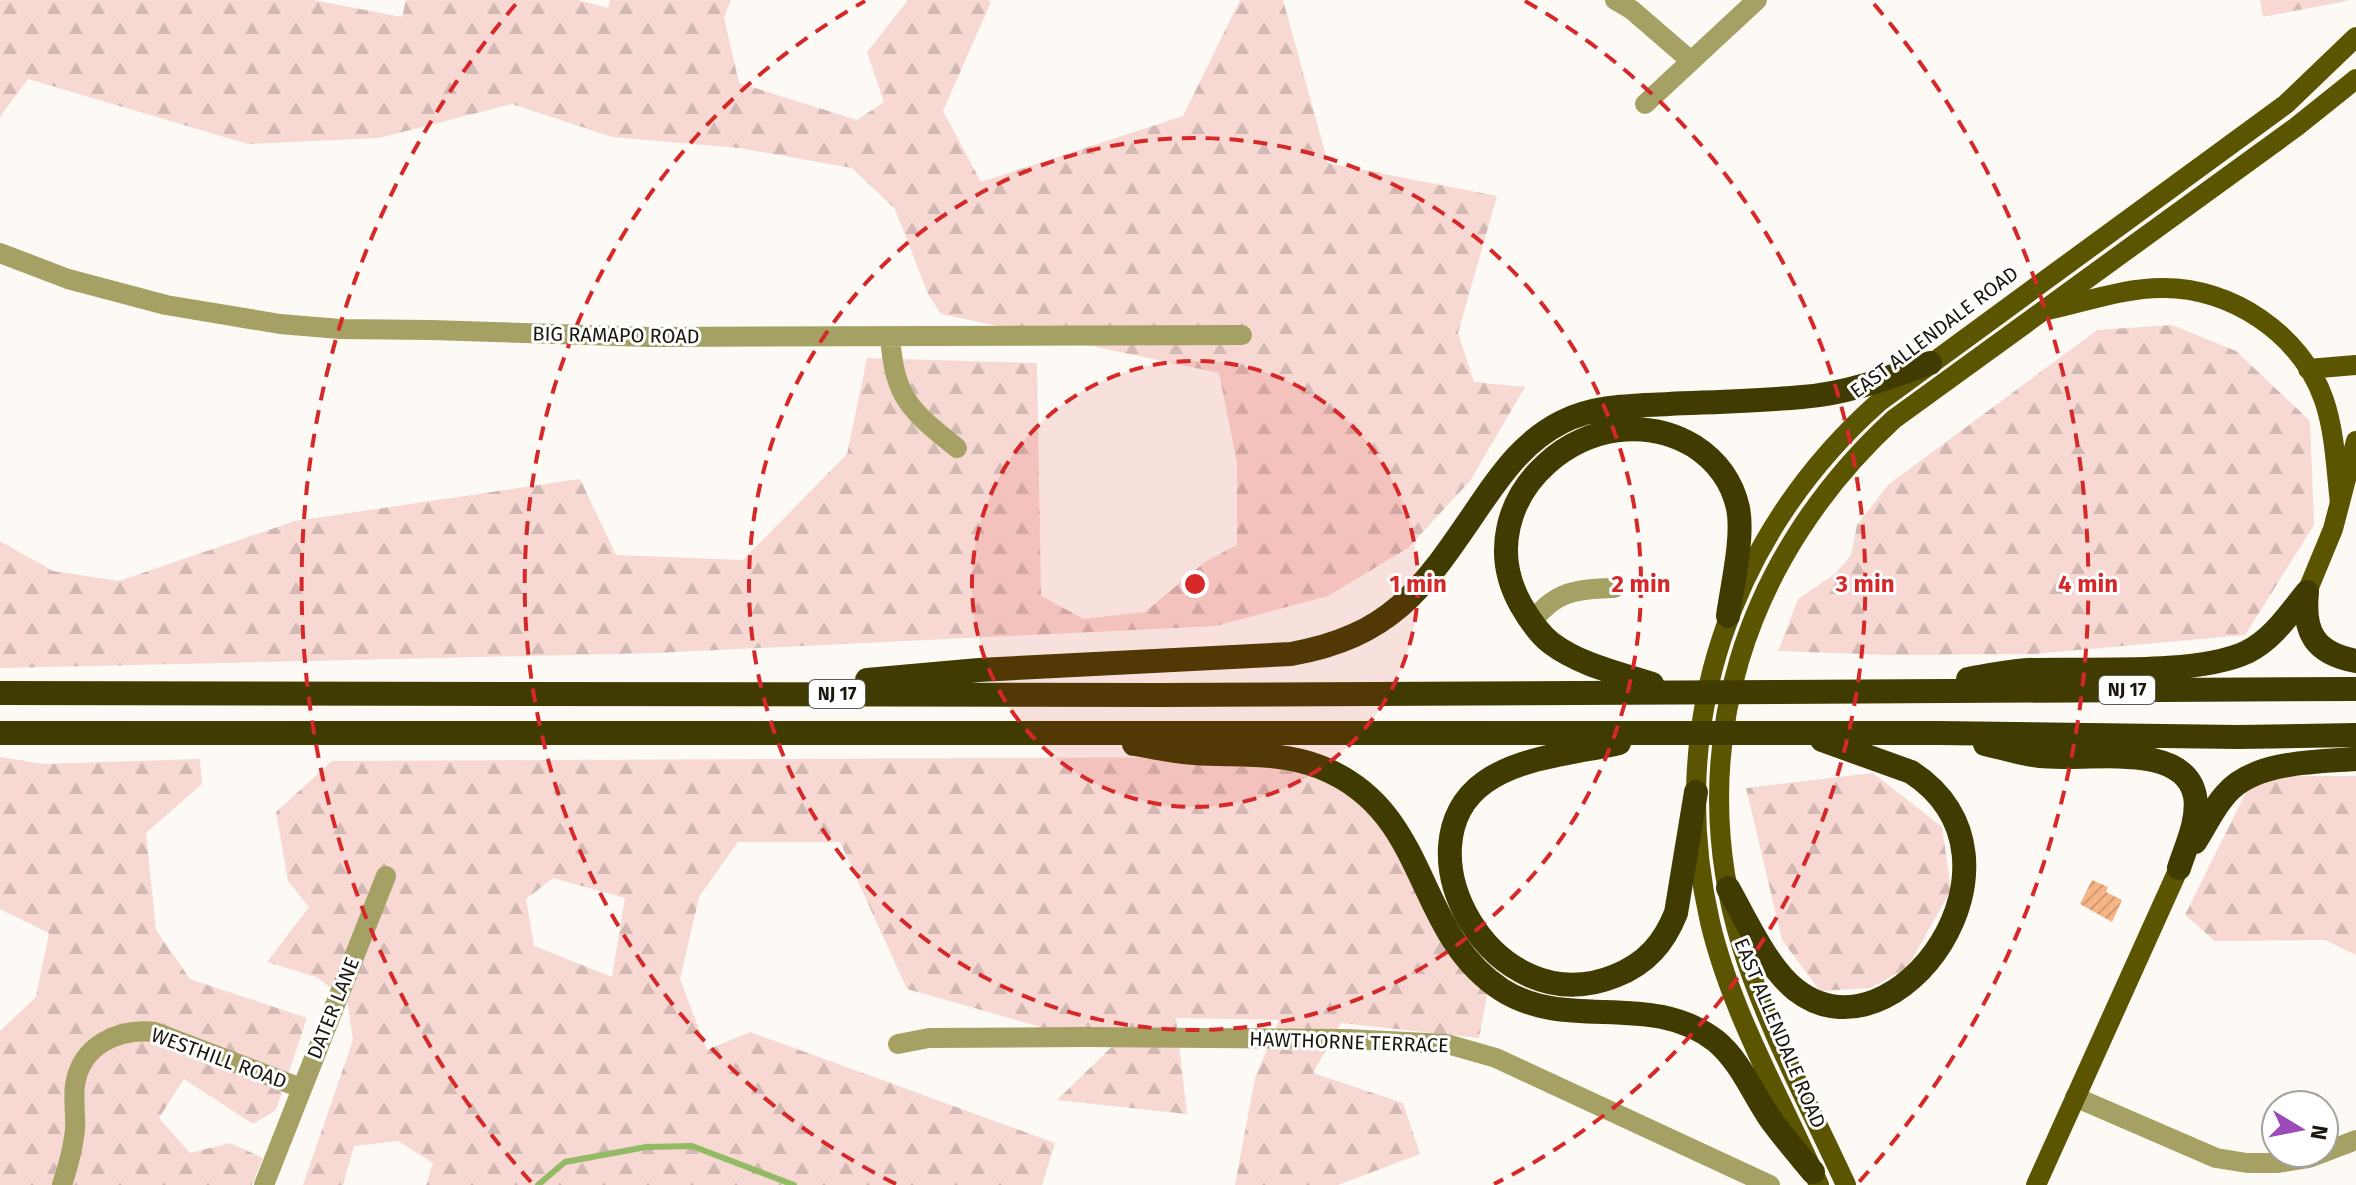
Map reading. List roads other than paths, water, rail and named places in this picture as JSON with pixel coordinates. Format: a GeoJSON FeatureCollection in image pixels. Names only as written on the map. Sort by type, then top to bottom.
{"type":"FeatureCollection","features":[{"type":"Feature","properties":{"kind":"highway"},"geometry":{"type":"LineString","coordinates":[[711,694],[979,670],[1281,655],[1328,647],[1365,632],[1408,601],[1431,576],[1508,465],[1531,443],[1562,422],[1613,407],[1824,394],[1877,382],[1930,363]]}},
{"type":"Feature","properties":{"kind":"highway"},"geometry":{"type":"LineString","coordinates":[[1673,691],[1573,656],[1549,641],[1532,622],[1515,594],[1507,566],[1510,520],[1522,491],[1542,467],[1565,449],[1595,437],[1640,430],[1667,435],[1690,444],[1715,463],[1731,486],[1739,512],[1728,616]]}},
{"type":"Feature","properties":{"kind":"highway"},"geometry":{"type":"LineString","coordinates":[[2307,592],[2306,621],[2315,640],[2332,654],[2356,661]]}},
{"type":"Feature","properties":{"kind":"highway"},"geometry":{"type":"LineString","coordinates":[[1898,691],[2023,670],[2135,668],[2220,661],[2261,643],[2307,592]]}},
{"type":"Feature","properties":{"kind":"highway","name":"NJ 17"},"geometry":{"type":"LineString","coordinates":[[0,693],[1176,695],[2356,689]]}},
{"type":"Feature","properties":{"kind":"highway"},"geometry":{"type":"LineString","coordinates":[[1061,732],[1191,753],[1285,757],[1318,767],[1348,781],[1374,803],[1398,832],[1447,932],[1477,971],[1504,992],[1536,1005],[1655,1014],[1683,1022],[1707,1035],[1731,1055],[1771,1120],[1816,1178]]}},
{"type":"Feature","properties":{"kind":"highway","name":"NJ 17"},"geometry":{"type":"LineString","coordinates":[[0,733],[2356,735]]}},
{"type":"Feature","properties":{"kind":"highway"},"geometry":{"type":"LineString","coordinates":[[1667,733],[1518,766],[1476,790],[1458,818],[1451,852],[1456,890],[1471,925],[1499,957],[1532,978],[1550,983],[1585,985],[1636,966],[1661,943],[1676,913],[1696,792]]}},
{"type":"Feature","properties":{"kind":"highway"},"geometry":{"type":"LineString","coordinates":[[1728,888],[1784,979],[1803,995],[1824,1004],[1859,1004],[1885,997],[1898,989],[1938,948],[1957,915],[1965,882],[1964,846],[1951,815],[1934,790],[1924,780],[1897,766],[1800,733]]}},
{"type":"Feature","properties":{"kind":"highway"},"geometry":{"type":"LineString","coordinates":[[1940,733],[2041,757],[2141,758],[2175,768],[2188,779],[2195,797],[2195,819],[2179,868]]}},
{"type":"Feature","properties":{"kind":"highway"},"geometry":{"type":"LineString","coordinates":[[2179,868],[2219,803],[2243,781],[2265,771],[2356,759]]}},
{"type":"Feature","properties":{"kind":"main road","name":"EAST ALLENDALE ROAD"},"geometry":{"type":"LineString","coordinates":[[1816,1178],[1744,1019],[1717,945],[1710,924],[1698,854],[1696,792],[1699,739],[1707,686],[1728,616],[1770,529],[1809,474],[1854,423],[1930,363],[2286,104],[2356,37]]}},
{"type":"Feature","properties":{"kind":"main road","name":"EAST ALLENDALE ROAD"},"geometry":{"type":"LineString","coordinates":[[1846,1185],[1742,948],[1728,888],[1720,823],[1721,759],[1729,699],[1751,626],[1785,552],[1827,489],[1870,441],[1920,399],[2305,120],[2356,79]]}},
{"type":"Feature","properties":{"kind":"main road"},"geometry":{"type":"LineString","coordinates":[[2040,312],[2162,287],[2202,292],[2239,306],[2285,340],[2317,383],[2328,415],[2340,503]]}},
{"type":"Feature","properties":{"kind":"main road"},"geometry":{"type":"LineString","coordinates":[[2308,369],[2356,365]]}},
{"type":"Feature","properties":{"kind":"main road"},"geometry":{"type":"LineString","coordinates":[[2307,592],[2333,529],[2356,441]]}},
{"type":"Feature","properties":{"kind":"main road"},"geometry":{"type":"LineString","coordinates":[[2036,1185],[2179,868]]}},
{"type":"Feature","properties":{"kind":"street"},"geometry":{"type":"LineString","coordinates":[[1615,0],[1632,10],[1691,61]]}},
{"type":"Feature","properties":{"kind":"street"},"geometry":{"type":"LineString","coordinates":[[1645,104],[1757,0]]}},
{"type":"Feature","properties":{"kind":"street","name":"BIG RAMAPO ROAD"},"geometry":{"type":"LineString","coordinates":[[0,253],[68,279],[166,305],[280,324],[340,329],[648,337],[1242,335]]}},
{"type":"Feature","properties":{"kind":"street"},"geometry":{"type":"LineString","coordinates":[[890,337],[894,374],[904,397],[923,421],[957,448]]}},
{"type":"Feature","properties":{"kind":"street"},"geometry":{"type":"LineString","coordinates":[[1532,622],[1552,599],[1587,589],[1614,588]]}},
{"type":"Feature","properties":{"kind":"street","name":"DATER LANE"},"geometry":{"type":"LineString","coordinates":[[264,1185],[386,876]]}},
{"type":"Feature","properties":{"kind":"street","name":"WESTHILL ROAD"},"geometry":{"type":"LineString","coordinates":[[62,1185],[72,1151],[75,1083],[81,1066],[91,1051],[120,1033],[137,1030],[155,1032],[301,1088]]}},
{"type":"Feature","properties":{"kind":"street","name":"HAWTHORNE TERRACE"},"geometry":{"type":"LineString","coordinates":[[898,1044],[929,1038],[1085,1037],[1346,1039],[1447,1044],[1496,1058],[1770,1185]]}},
{"type":"Feature","properties":{"kind":"street"},"geometry":{"type":"LineString","coordinates":[[2075,1097],[2216,1158],[2247,1163],[2278,1163],[2309,1158],[2356,1140]]}},
{"type":"Feature","properties":{"kind":"waterway"},"geometry":{"type":"LineString","coordinates":[[538,1185],[565,1162],[646,1147],[692,1146],[794,1185]]}}]}
